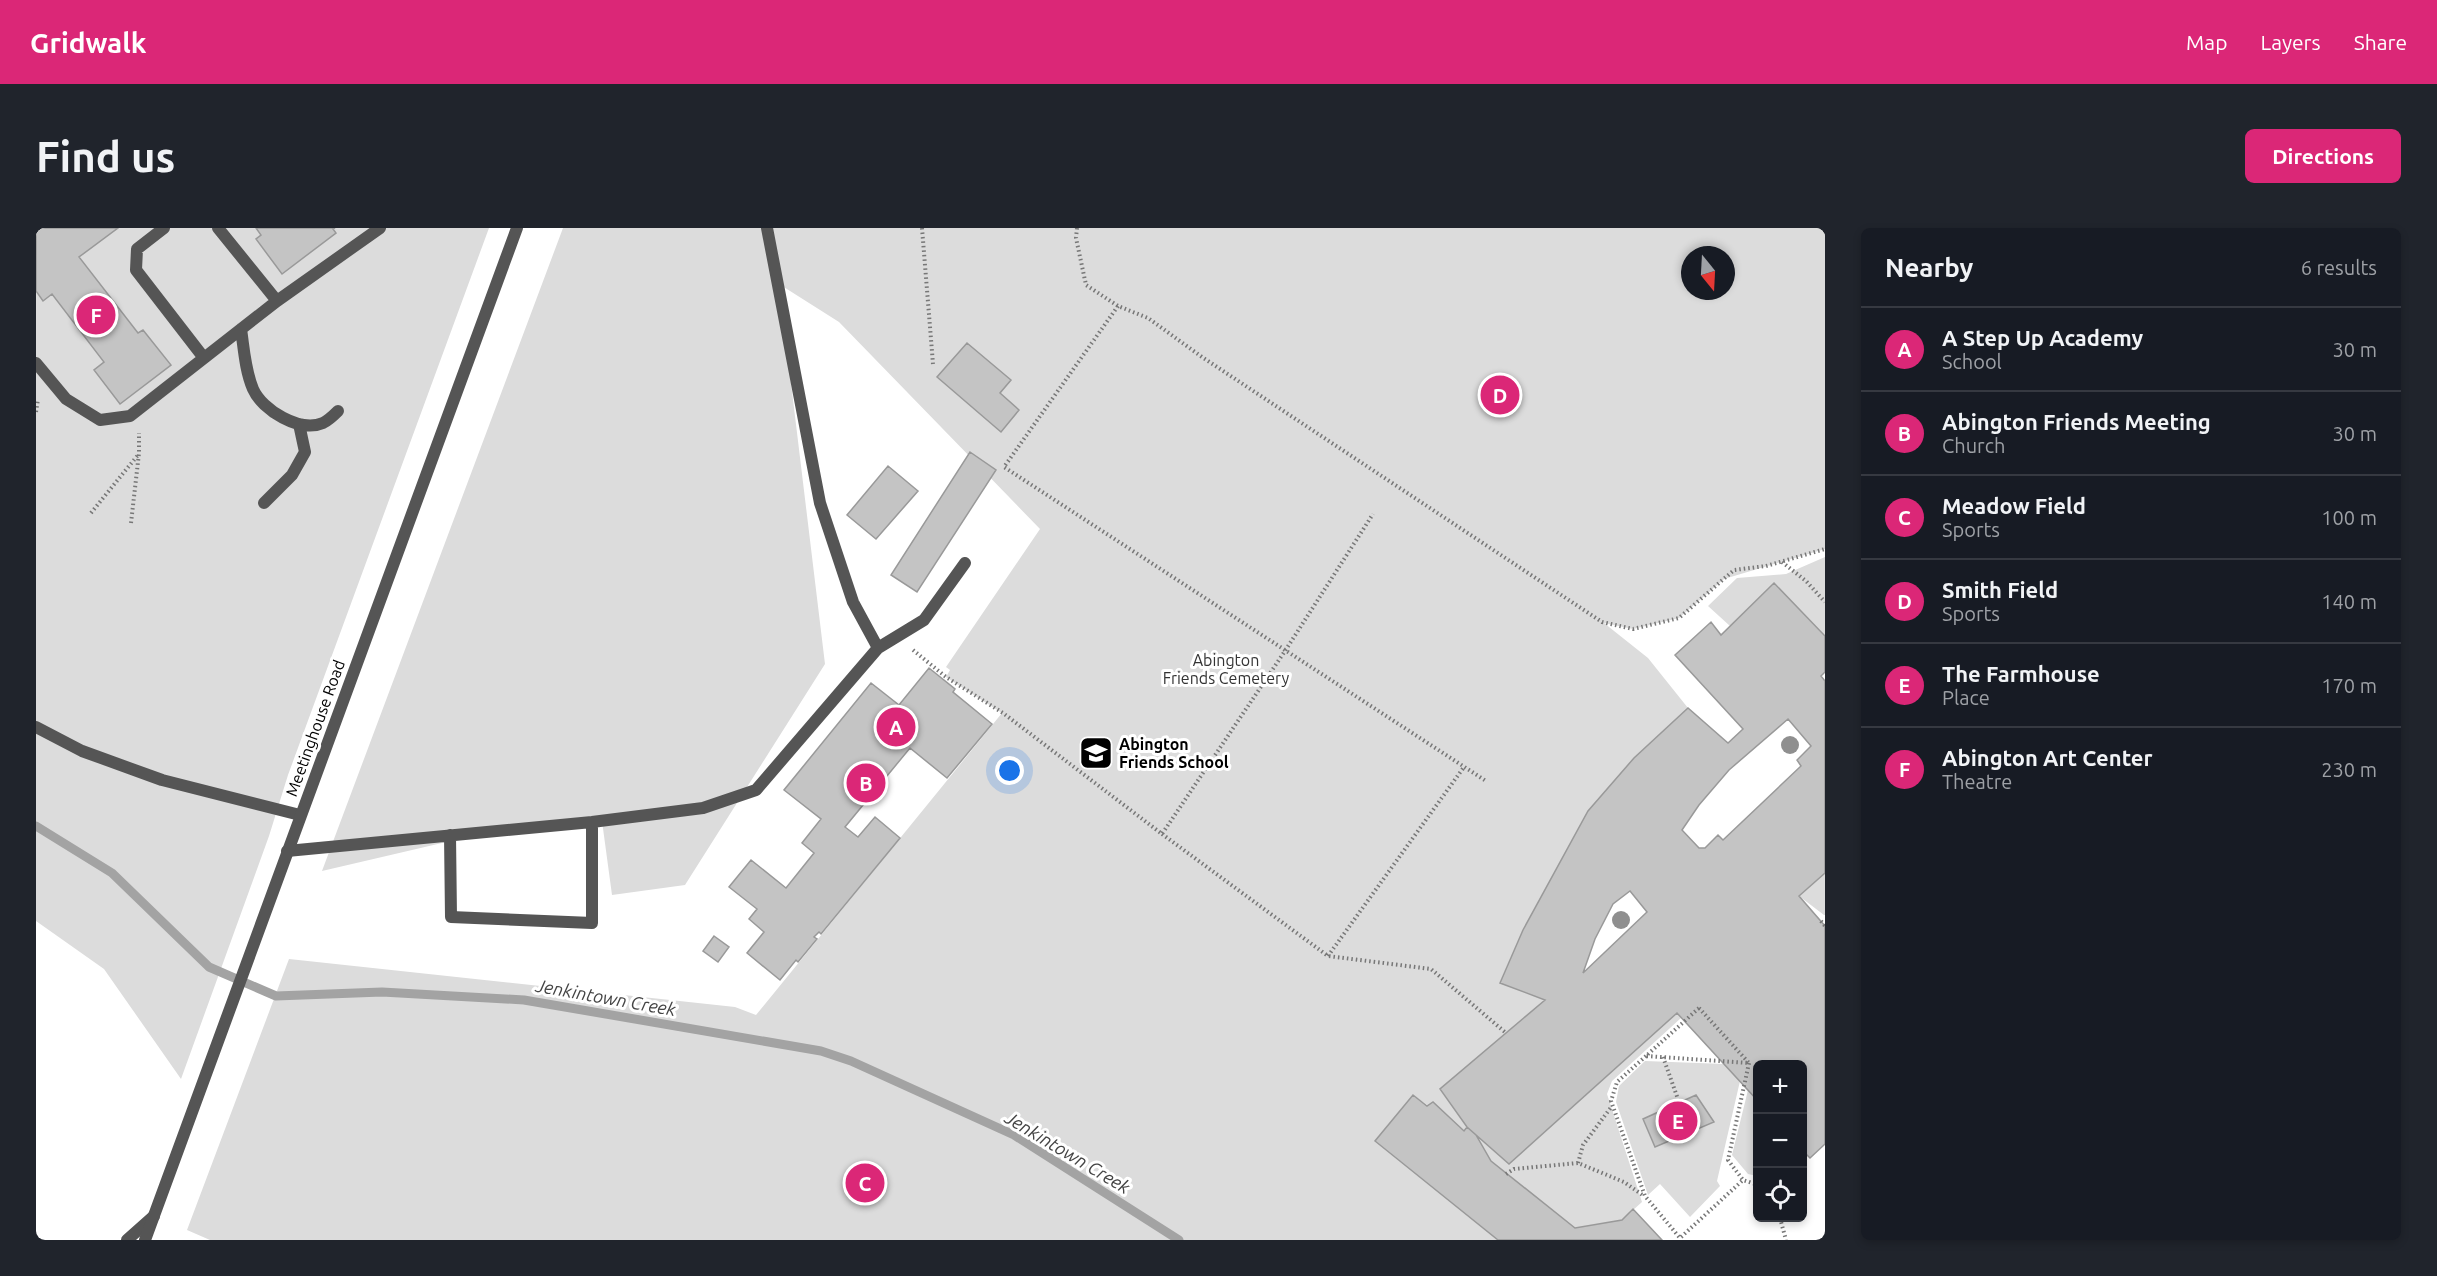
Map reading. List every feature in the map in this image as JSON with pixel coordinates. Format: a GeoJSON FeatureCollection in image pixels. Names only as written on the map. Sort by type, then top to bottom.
{"type":"FeatureCollection","features":[{"type":"Feature","properties":{"kind":"street"},"geometry":{"type":"LineString","coordinates":[[164,228],[137,249],[136,270],[204,358]]}},
{"type":"Feature","properties":{"kind":"street"},"geometry":{"type":"LineString","coordinates":[[218,228],[277,301]]}},
{"type":"Feature","properties":{"kind":"street"},"geometry":{"type":"LineString","coordinates":[[36,363],[66,399],[100,420],[130,416],[277,301],[380,228]]}},
{"type":"Feature","properties":{"kind":"street","name":"Meetinghouse Road"},"geometry":{"type":"LineString","coordinates":[[145,1240],[517,228]]}},
{"type":"Feature","properties":{"kind":"street"},"geometry":{"type":"LineString","coordinates":[[767,228],[820,503],[853,602],[878,648]]}},
{"type":"Feature","properties":{"kind":"street"},"geometry":{"type":"LineString","coordinates":[[241,329],[246,367],[254,392],[276,416],[299,424],[323,423],[338,411]]}},
{"type":"Feature","properties":{"kind":"street"},"geometry":{"type":"LineString","coordinates":[[264,503],[292,475],[305,452],[299,424]]}},
{"type":"Feature","properties":{"kind":"street"},"geometry":{"type":"LineString","coordinates":[[287,851],[592,822],[703,808],[756,790],[878,648],[924,620],[965,563]]}},
{"type":"Feature","properties":{"kind":"street"},"geometry":{"type":"LineString","coordinates":[[36,727],[82,751],[162,780],[300,815]]}},
{"type":"Feature","properties":{"kind":"street"},"geometry":{"type":"LineString","coordinates":[[450,835],[451,917],[592,923],[592,822]]}},
{"type":"Feature","properties":{"kind":"street"},"geometry":{"type":"LineString","coordinates":[[127,1240],[154,1216]]}},
{"type":"Feature","properties":{"kind":"path"},"geometry":{"type":"LineString","coordinates":[[922,228],[933,364]]}},
{"type":"Feature","properties":{"kind":"path"},"geometry":{"type":"LineString","coordinates":[[1077,228],[1076,238],[1086,285],[1118,306],[1148,318],[1202,357],[1602,622],[1633,629],[1679,618],[1734,570],[1825,549]]}},
{"type":"Feature","properties":{"kind":"path"},"geometry":{"type":"LineString","coordinates":[[1118,306],[1004,467],[1486,781]]}},
{"type":"Feature","properties":{"kind":"path"},"geometry":{"type":"LineString","coordinates":[[131,523],[139,453],[139,409]]}},
{"type":"Feature","properties":{"kind":"path"},"geometry":{"type":"LineString","coordinates":[[91,513],[139,453]]}},
{"type":"Feature","properties":{"kind":"path"},"geometry":{"type":"LineString","coordinates":[[1162,834],[1285,651],[1372,514]]}},
{"type":"Feature","properties":{"kind":"path"},"geometry":{"type":"LineString","coordinates":[[1781,561],[1806,581],[1825,602]]}},
{"type":"Feature","properties":{"kind":"path"},"geometry":{"type":"LineString","coordinates":[[897,637],[946,677],[1003,713],[1328,956],[1431,969],[1506,1033]]}},
{"type":"Feature","properties":{"kind":"path"},"geometry":{"type":"LineString","coordinates":[[1328,956],[1464,767]]}},
{"type":"Feature","properties":{"kind":"path"},"geometry":{"type":"LineString","coordinates":[[1645,1197],[1611,1101],[1617,1082],[1699,1008],[1749,1063]]}},
{"type":"Feature","properties":{"kind":"path"},"geometry":{"type":"LineString","coordinates":[[1646,1056],[1749,1063]]}},
{"type":"Feature","properties":{"kind":"path"},"geometry":{"type":"LineString","coordinates":[[1663,1057],[1679,1102]]}},
{"type":"Feature","properties":{"kind":"path"},"geometry":{"type":"LineString","coordinates":[[1749,1063],[1728,1160],[1743,1180],[1753,1183]]}},
{"type":"Feature","properties":{"kind":"path"},"geometry":{"type":"LineString","coordinates":[[1578,1164],[1583,1144],[1613,1105]]}},
{"type":"Feature","properties":{"kind":"path"},"geometry":{"type":"LineString","coordinates":[[1506,1174],[1514,1169],[1578,1164],[1624,1182],[1645,1197],[1680,1238],[1743,1180]]}},
{"type":"Feature","properties":{"kind":"path"},"geometry":{"type":"LineString","coordinates":[[1781,1222],[1786,1240]]}},
{"type":"Feature","properties":{"kind":"green space"},"geometry":{"type":"Polygon","coordinates":[[[36,228],[489,228],[288,775],[269,836],[181,1079],[104,969],[36,921],[36,228]]]}},
{"type":"Feature","properties":{"kind":"green space","name":"Abington Friends School"},"geometry":{"type":"Polygon","coordinates":[[[563,228],[1825,228],[1825,549],[1724,579],[1679,618],[1633,629],[1604,623],[1648,658],[1688,708],[1634,758],[1588,811],[1523,930],[1500,982],[1545,1000],[1440,1089],[1467,1127],[1464,1131],[1413,1095],[1375,1141],[1498,1240],[210,1240],[187,1230],[289,959],[735,1007],[756,1015],[1002,713],[946,677],[950,670],[946,667],[1040,529],[839,322],[779,284],[825,664],[685,885],[612,895],[602,821],[472,836],[322,871],[563,228]]]}},
{"type":"Feature","properties":{"kind":"green space"},"geometry":{"type":"Polygon","coordinates":[[[1825,557],[1825,636],[1774,583],[1730,626],[1708,606],[1737,578],[1786,574],[1825,557]]]}},
{"type":"Feature","properties":{"kind":"green space"},"geometry":{"type":"Polygon","coordinates":[[[1825,873],[1825,915],[1824,915],[1799,896],[1825,873]]]}},
{"type":"Feature","properties":{"kind":"green space"},"geometry":{"type":"Polygon","coordinates":[[[1677,1013],[1681,1018],[1612,1081],[1607,1094],[1642,1202],[1622,1220],[1575,1228],[1491,1161],[1476,1135],[1509,1164],[1677,1013]]]}},
{"type":"Feature","properties":{"kind":"green space"},"geometry":{"type":"Polygon","coordinates":[[[1645,1061],[1724,1064],[1740,1081],[1717,1181],[1720,1186],[1690,1217],[1660,1184],[1648,1195],[1616,1102],[1619,1086],[1645,1061]]]}},
{"type":"Feature","properties":{"kind":"green space"},"geometry":{"type":"Polygon","coordinates":[[[1748,1090],[1753,1096],[1753,1175],[1748,1174],[1732,1155],[1748,1090]]]}},
{"type":"Feature","properties":{"kind":"building"},"geometry":{"type":"Polygon","coordinates":[[[36,228],[118,228],[79,257],[138,333],[143,330],[171,365],[120,404],[94,370],[104,362],[52,294],[43,301],[36,291],[36,228]]]}},
{"type":"Feature","properties":{"kind":"building"},"geometry":{"type":"Polygon","coordinates":[[[256,228],[335,228],[333,229],[336,233],[282,274],[256,239],[261,235],[256,228]]]}},
{"type":"Feature","properties":{"kind":"building"},"geometry":{"type":"Polygon","coordinates":[[[967,343],[1011,380],[1000,393],[1019,410],[1001,432],[937,377],[967,343]]]}},
{"type":"Feature","properties":{"kind":"building"},"geometry":{"type":"Polygon","coordinates":[[[970,452],[996,470],[917,592],[891,575],[970,452]]]}},
{"type":"Feature","properties":{"kind":"building"},"geometry":{"type":"Polygon","coordinates":[[[888,466],[918,491],[876,539],[847,515],[888,466]]]}},
{"type":"Feature","properties":{"kind":"building"},"geometry":{"type":"Polygon","coordinates":[[[1774,583],[1825,636],[1825,672],[1821,676],[1825,681],[1825,873],[1799,896],[1825,926],[1825,1144],[1810,1158],[1807,1155],[1807,1060],[1753,1060],[1753,1096],[1677,1013],[1509,1164],[1467,1127],[1440,1089],[1545,1000],[1500,983],[1523,930],[1588,811],[1634,758],[1688,708],[1728,743],[1743,729],[1675,655],[1711,622],[1721,635],[1774,583]],[[1788,719],[1729,770],[1699,805],[1682,830],[1699,848],[1705,848],[1718,835],[1723,840],[1801,766],[1797,760],[1811,746],[1788,719]],[[1630,891],[1613,904],[1595,939],[1583,973],[1647,912],[1630,891]]]}},
{"type":"Feature","properties":{"kind":"building"},"geometry":{"type":"Polygon","coordinates":[[[929,668],[955,689],[953,692],[992,724],[947,778],[910,748],[845,827],[858,837],[875,817],[900,838],[821,934],[819,932],[814,937],[817,939],[798,962],[796,960],[780,980],[747,953],[764,932],[749,919],[757,909],[729,887],[751,860],[786,888],[814,853],[802,843],[821,819],[784,790],[871,683],[899,705],[929,668]]]}},
{"type":"Feature","properties":{"kind":"building"},"geometry":{"type":"Polygon","coordinates":[[[714,936],[729,947],[718,962],[703,951],[714,936]]]}},
{"type":"Feature","properties":{"kind":"building"},"geometry":{"type":"Polygon","coordinates":[[[1413,1095],[1427,1106],[1433,1102],[1464,1131],[1467,1127],[1476,1135],[1491,1161],[1575,1228],[1622,1220],[1633,1209],[1662,1240],[1498,1240],[1375,1141],[1413,1095]]]}},
{"type":"Feature","properties":{"kind":"building"},"geometry":{"type":"Polygon","coordinates":[[[1696,1095],[1714,1122],[1655,1147],[1643,1119],[1696,1095]]]}},
{"type":"Feature","properties":{"kind":"waterway","name":"Jenkintown Creek"},"geometry":{"type":"LineString","coordinates":[[36,826],[112,873],[209,967],[276,996],[382,992],[524,1000],[821,1051],[851,1061],[1014,1135],[1179,1240]]}},
{"type":"Feature","properties":{"kind":"place","name":"Abington Art Center"},"geometry":{"type":"Point","coordinates":[96,315]}},
{"type":"Feature","properties":{"kind":"place","name":"Smith Field"},"geometry":{"type":"Point","coordinates":[1500,395]}},
{"type":"Feature","properties":{"kind":"place","name":"A Step Up Academy"},"geometry":{"type":"Point","coordinates":[896,727]}},
{"type":"Feature","properties":{"kind":"place","name":"Abington Friends School"},"geometry":{"type":"Point","coordinates":[1096,753]}},
{"type":"Feature","properties":{"kind":"place","name":"Abington Friends Meeting"},"geometry":{"type":"Point","coordinates":[866,783]}},
{"type":"Feature","properties":{"kind":"place","name":"The Farmhouse"},"geometry":{"type":"Point","coordinates":[1678,1121]}},
{"type":"Feature","properties":{"kind":"place","name":"Meadow Field"},"geometry":{"type":"Point","coordinates":[865,1183]}},
{"type":"Feature","properties":{"kind":"park label","name":"Abington Friends Cemetery"},"geometry":{"type":"Point","coordinates":[1226,669]}}]}
